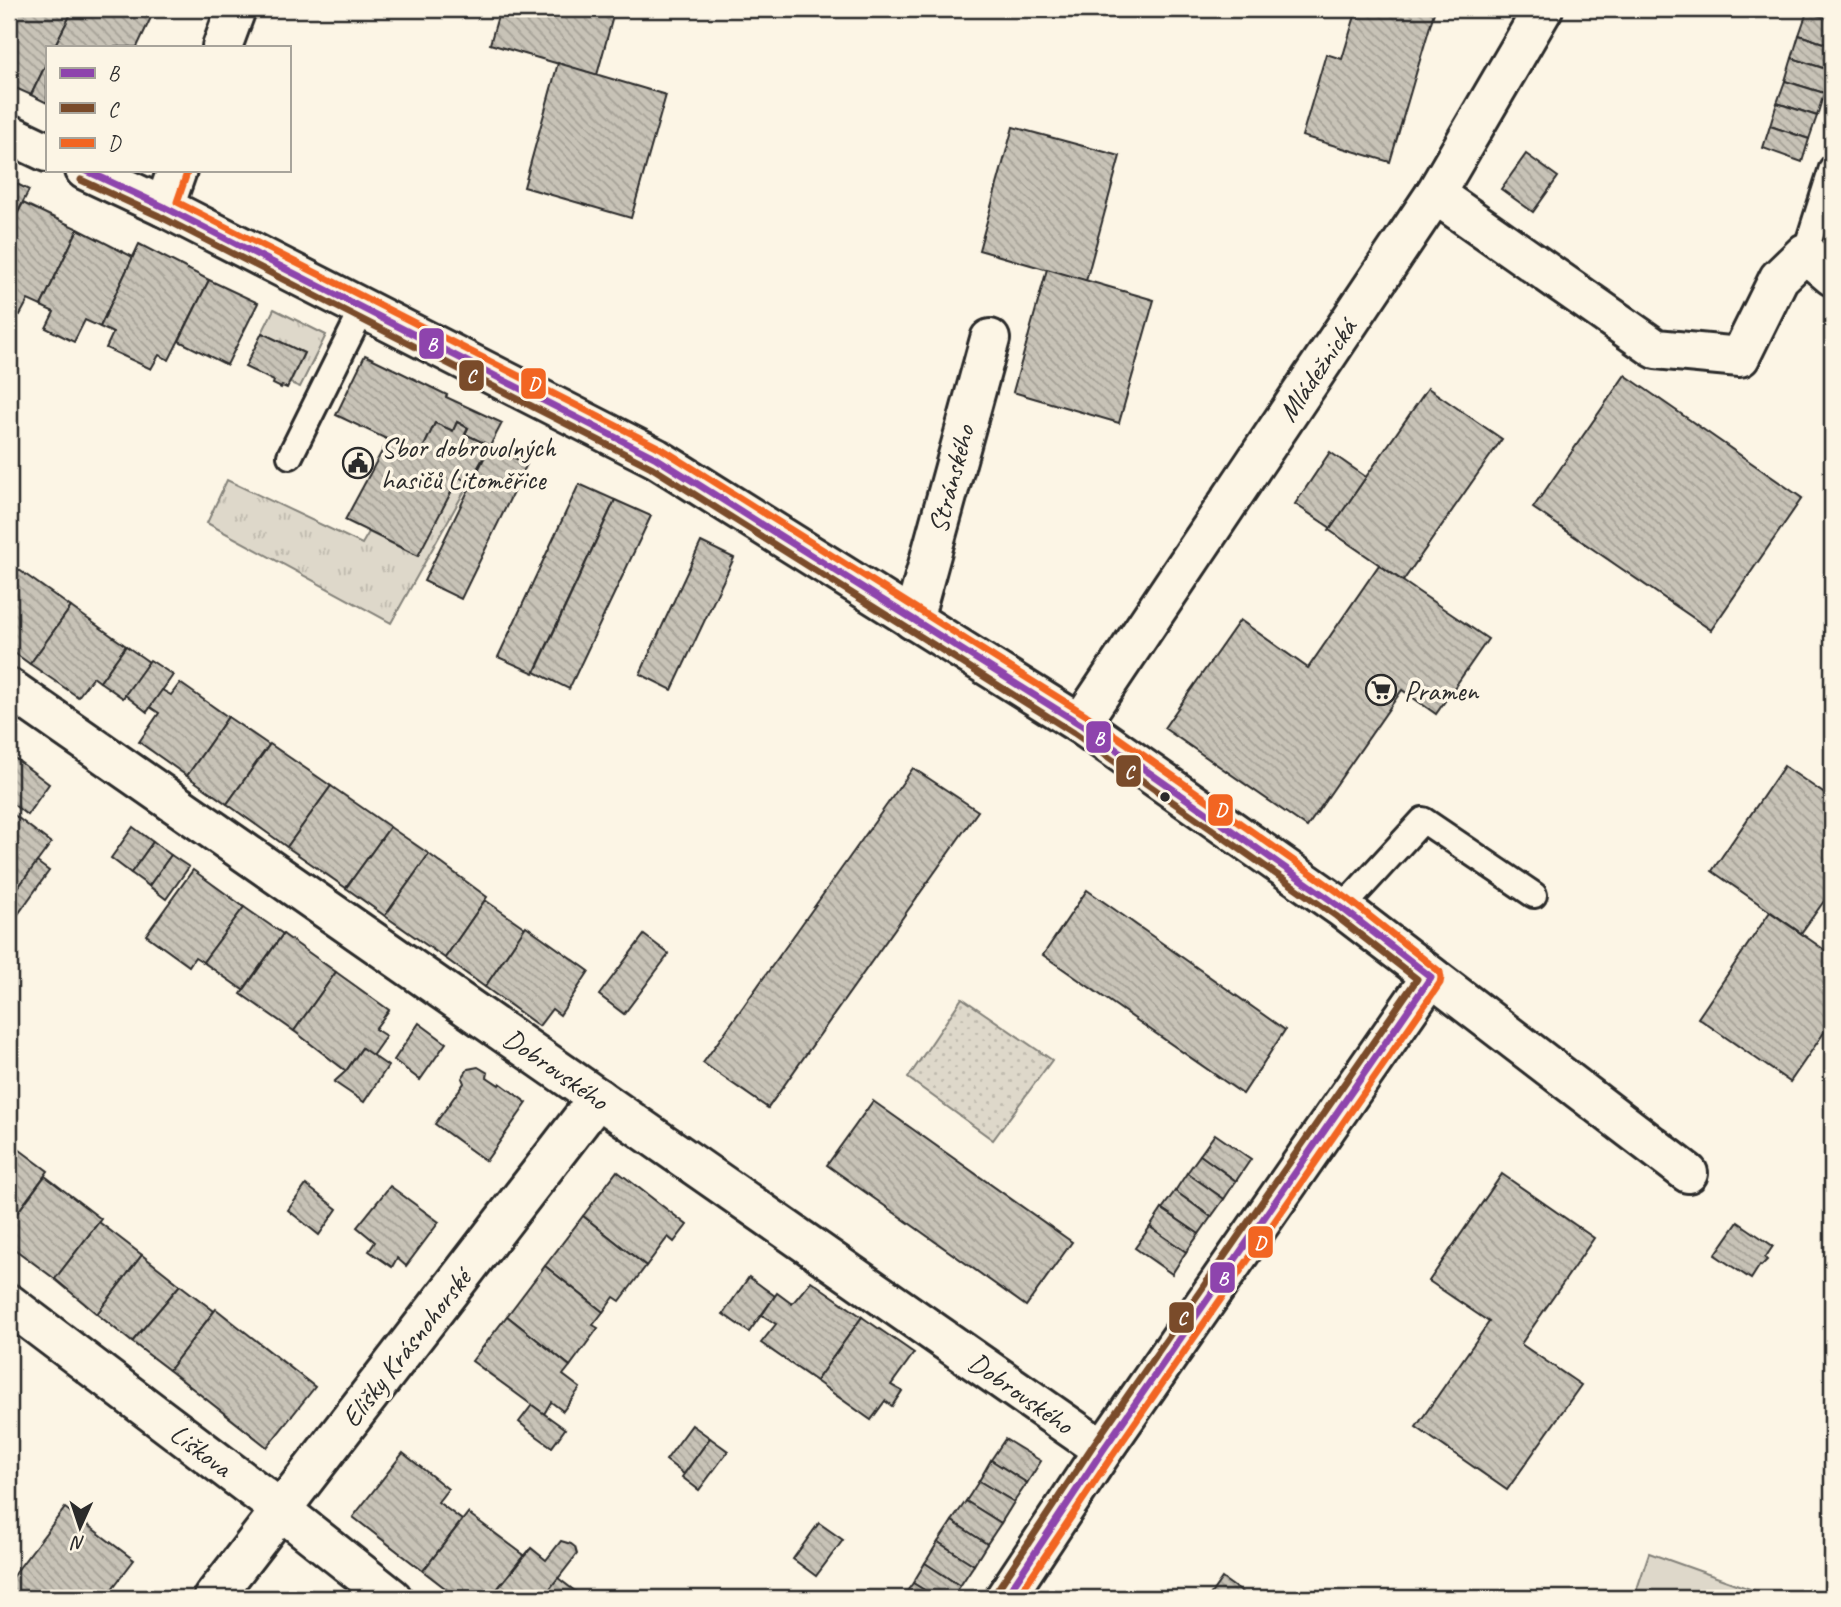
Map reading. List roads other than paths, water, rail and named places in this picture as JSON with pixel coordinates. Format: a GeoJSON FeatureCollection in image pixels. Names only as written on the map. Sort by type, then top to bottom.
{"type":"FeatureCollection","features":[{"type":"Feature","properties":{"kind":"street"},"geometry":{"type":"LineString","coordinates":[[222,46],[236,9]]}},
{"type":"Feature","properties":{"kind":"street","name":"Mládežnická"},"geometry":{"type":"LineString","coordinates":[[1080,724],[1434,194],[1543,9]]}},
{"type":"Feature","properties":{"kind":"street"},"geometry":{"type":"LineString","coordinates":[[9,134],[46,152]]}},
{"type":"Feature","properties":{"kind":"street"},"geometry":{"type":"LineString","coordinates":[[89,172],[164,207],[656,458],[1080,724],[1342,908],[1689,1173]]}},
{"type":"Feature","properties":{"kind":"street"},"geometry":{"type":"LineString","coordinates":[[164,207],[176,172]]}},
{"type":"Feature","properties":{"kind":"street"},"geometry":{"type":"LineString","coordinates":[[1434,194],[1656,349],[1740,357],[1779,278],[1819,265]]}},
{"type":"Feature","properties":{"kind":"street","name":"Stránského"},"geometry":{"type":"LineString","coordinates":[[913,620],[990,339]]}},
{"type":"Feature","properties":{"kind":"street","name":"Dobrovského"},"geometry":{"type":"LineString","coordinates":[[9,688],[1103,1450]]}},
{"type":"Feature","properties":{"kind":"street"},"geometry":{"type":"LineString","coordinates":[[1005,1598],[1103,1450],[1431,976]]}},
{"type":"Feature","properties":{"kind":"street","name":"Elišky Krásnohorské"},"geometry":{"type":"LineString","coordinates":[[214,1598],[598,1098]]}},
{"type":"Feature","properties":{"kind":"street","name":"Liškova"},"geometry":{"type":"LineString","coordinates":[[9,1304],[281,1510],[392,1598]]}},
{"type":"Feature","properties":{"kind":"lane"},"geometry":{"type":"LineString","coordinates":[[1819,265],[1832,168]]}},
{"type":"Feature","properties":{"kind":"lane"},"geometry":{"type":"LineString","coordinates":[[290,456],[363,309]]}},
{"type":"Feature","properties":{"kind":"lane"},"geometry":{"type":"LineString","coordinates":[[1342,908],[1423,820],[1534,895]]}},
{"type":"Feature","properties":{"kind":"place","name":"Sbor dobrovolných hasičů Litoměřice"},"geometry":{"type":"Point","coordinates":[358,463]}},
{"type":"Feature","properties":{"kind":"place","name":"Pramen"},"geometry":{"type":"Point","coordinates":[1381,690]}}]}
